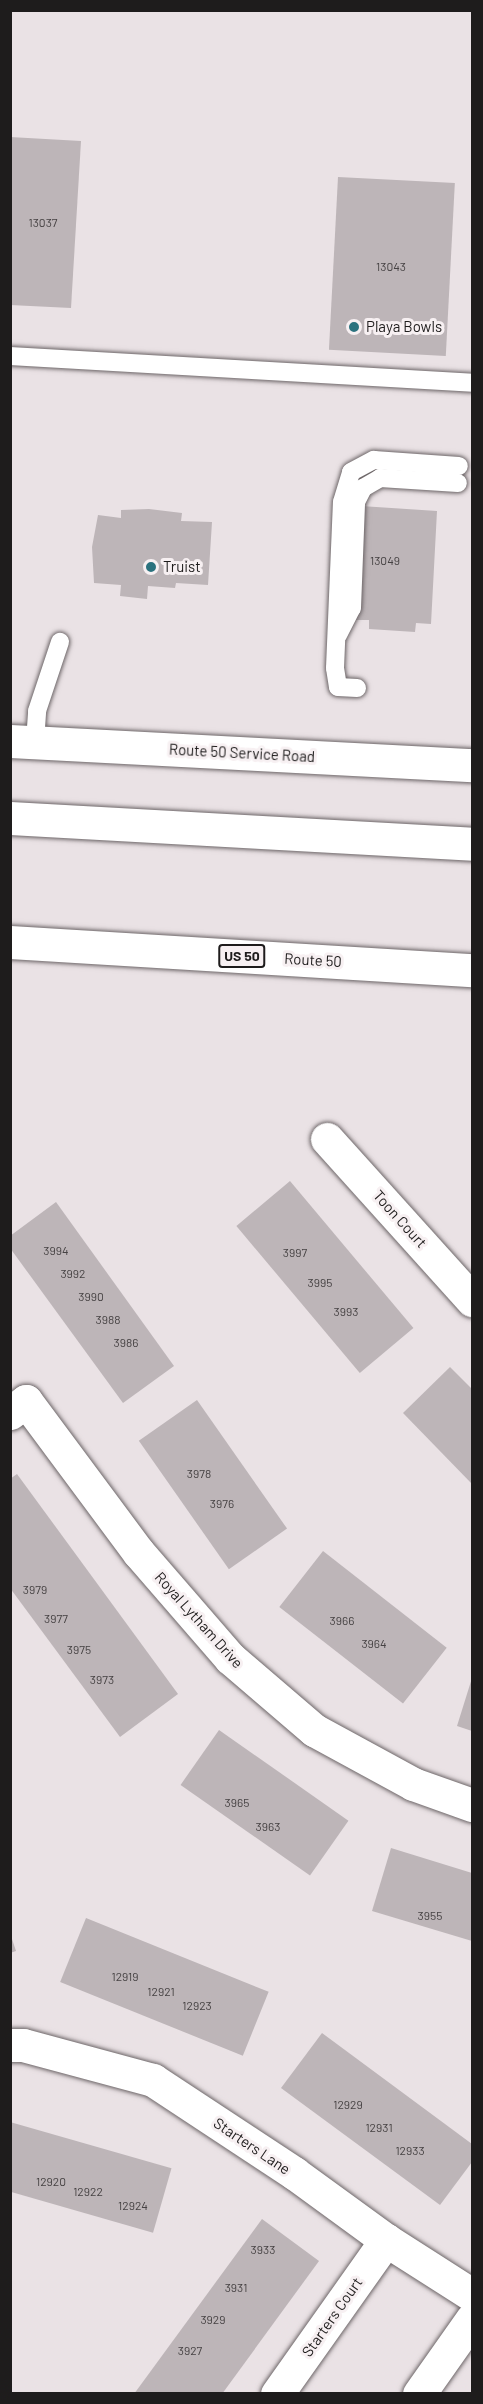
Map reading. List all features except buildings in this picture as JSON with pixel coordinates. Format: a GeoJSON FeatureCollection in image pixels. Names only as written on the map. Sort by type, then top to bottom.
{"type":"FeatureCollection","features":[{"type":"Feature","properties":{"kind":"main road","name":"Route 50 Service Road"},"geometry":{"type":"LineString","coordinates":[[23,742],[472,765]]}},
{"type":"Feature","properties":{"kind":"main road"},"geometry":{"type":"LineString","coordinates":[[10,818],[472,844]]}},
{"type":"Feature","properties":{"kind":"main road","name":"Route 50"},"geometry":{"type":"LineString","coordinates":[[10,942],[472,970]]}},
{"type":"Feature","properties":{"kind":"main road","name":"Toon Court"},"geometry":{"type":"LineString","coordinates":[[327,1139],[472,1300]]}},
{"type":"Feature","properties":{"kind":"main road","name":"Royal Lytham Drive"},"geometry":{"type":"LineString","coordinates":[[16,1398],[139,1553],[230,1658],[315,1730],[413,1784],[472,1805]]}},
{"type":"Feature","properties":{"kind":"main road","name":"Starters Lane"},"geometry":{"type":"LineString","coordinates":[[10,2045],[23,2045],[153,2080],[294,2173],[386,2240],[472,2295]]}},
{"type":"Feature","properties":{"kind":"main road","name":"Starters Court"},"geometry":{"type":"LineString","coordinates":[[277,2394],[386,2240]]}},
{"type":"Feature","properties":{"kind":"main road"},"geometry":{"type":"LineString","coordinates":[[418,2394],[472,2319]]}},
{"type":"Feature","properties":{"kind":"lane"},"geometry":{"type":"LineString","coordinates":[[10,356],[472,383]]}},
{"type":"Feature","properties":{"kind":"lane"},"geometry":{"type":"LineString","coordinates":[[357,688],[338,687],[334,649],[342,502],[351,472],[374,460],[459,474]]}},
{"type":"Feature","properties":{"kind":"lane"},"geometry":{"type":"LineString","coordinates":[[23,742],[37,711],[60,642]]}},
{"type":"Feature","properties":{"kind":"place","name":"Playa Bowls"},"geometry":{"type":"Point","coordinates":[354,327]}},
{"type":"Feature","properties":{"kind":"place","name":"Truist"},"geometry":{"type":"Point","coordinates":[151,567]}}]}
